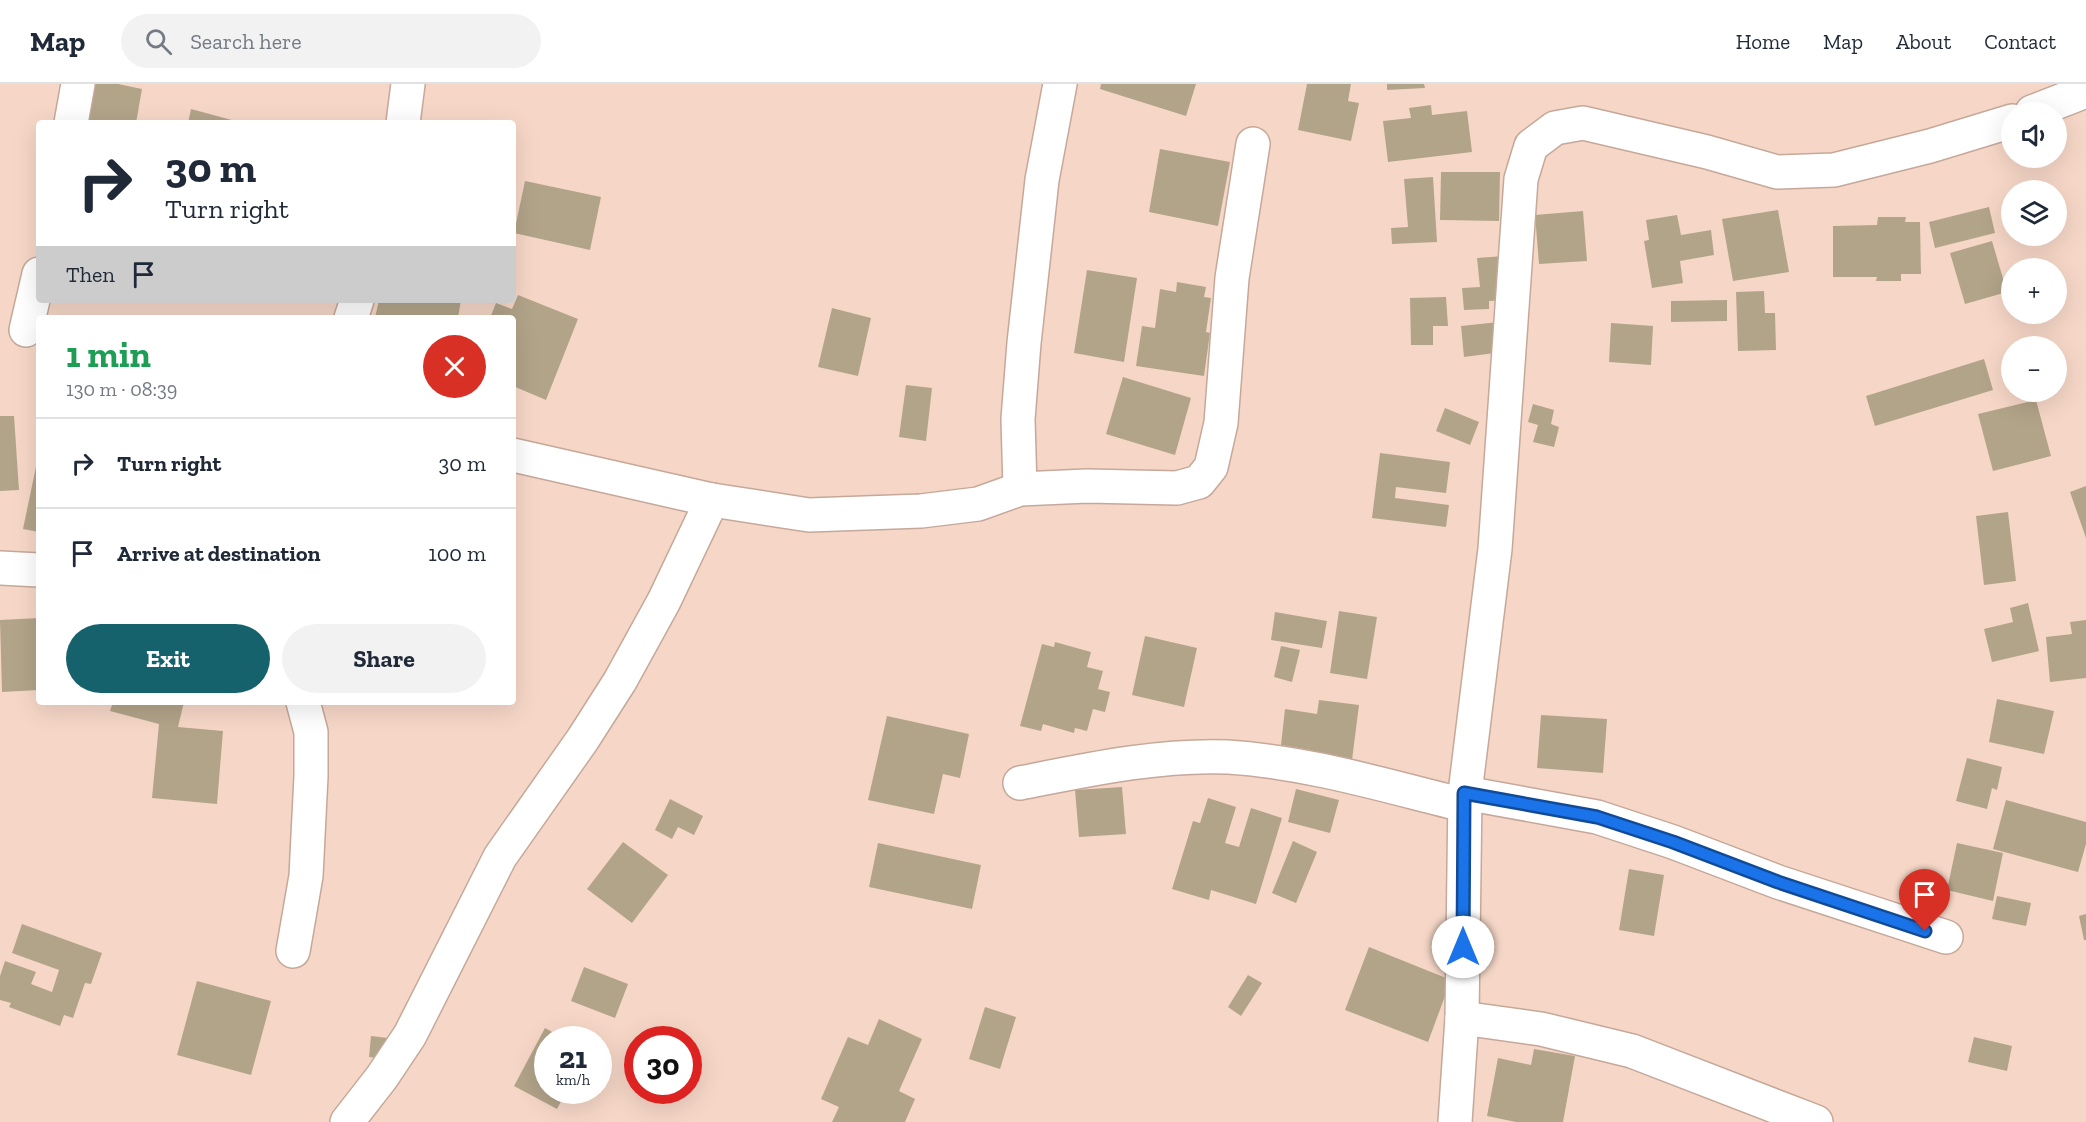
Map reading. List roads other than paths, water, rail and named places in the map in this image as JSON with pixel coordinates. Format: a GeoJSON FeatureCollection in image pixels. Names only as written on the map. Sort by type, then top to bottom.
{"type":"FeatureCollection","features":[{"type":"Feature","properties":{"kind":"street"},"geometry":{"type":"LineString","coordinates":[[71,120],[78,84]]}},
{"type":"Feature","properties":{"kind":"street"},"geometry":{"type":"LineString","coordinates":[[403,120],[408,84]]}},
{"type":"Feature","properties":{"kind":"street"},"geometry":{"type":"LineString","coordinates":[[1020,489],[1018,419],[1025,332],[1042,180],[1060,84]]}},
{"type":"Feature","properties":{"kind":"street"},"geometry":{"type":"LineString","coordinates":[[2058,102],[2086,91]]}},
{"type":"Feature","properties":{"kind":"street"},"geometry":{"type":"LineString","coordinates":[[1455,1122],[1462,1018],[1464,799],[1495,549],[1521,179],[1531,146],[1555,128],[1583,123],[1707,152],[1778,172],[1834,170],[1930,146],[2001,124]]}},
{"type":"Feature","properties":{"kind":"street"},"geometry":{"type":"LineString","coordinates":[[516,456],[712,500],[809,515],[910,512],[978,504],[1020,489],[1087,486],[1177,488],[1199,482],[1211,467],[1221,423],[1232,278],[1252,144]]}},
{"type":"Feature","properties":{"kind":"street"},"geometry":{"type":"LineString","coordinates":[[22,329],[36,284]]}},
{"type":"Feature","properties":{"kind":"street"},"geometry":{"type":"LineString","coordinates":[[346,1122],[382,1077],[410,1035],[500,857],[584,740],[620,681],[664,601],[712,500]]}},
{"type":"Feature","properties":{"kind":"street"},"geometry":{"type":"LineString","coordinates":[[0,568],[36,570]]}},
{"type":"Feature","properties":{"kind":"street"},"geometry":{"type":"LineString","coordinates":[[293,951],[306,876],[311,776],[311,732],[304,705]]}},
{"type":"Feature","properties":{"kind":"street"},"geometry":{"type":"LineString","coordinates":[[1020,783],[1112,765],[1173,759],[1227,757],[1306,766],[1464,799],[1597,817],[1673,842],[1809,893],[1946,937]]}},
{"type":"Feature","properties":{"kind":"street"},"geometry":{"type":"LineString","coordinates":[[1462,1018],[1541,1029],[1632,1051],[1816,1122]]}}]}
